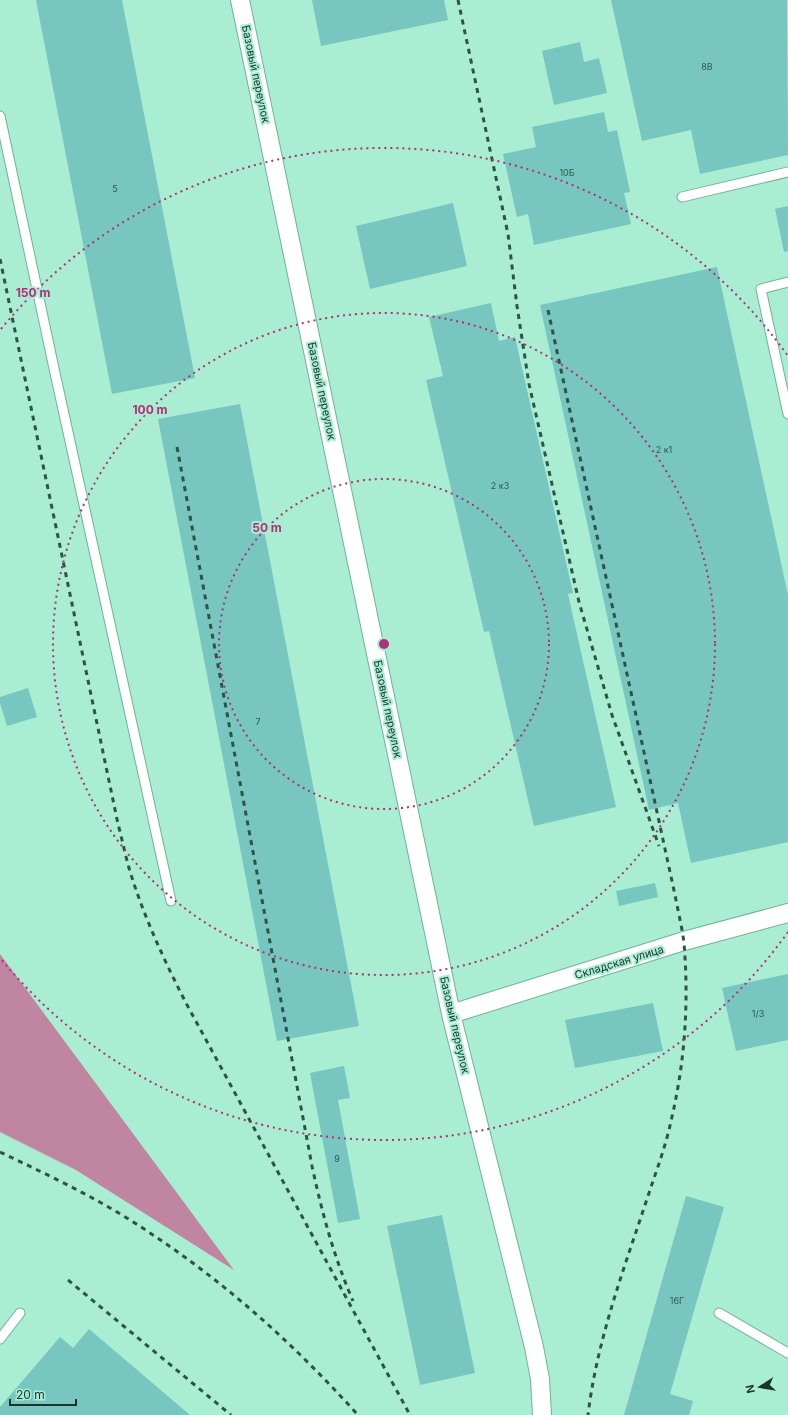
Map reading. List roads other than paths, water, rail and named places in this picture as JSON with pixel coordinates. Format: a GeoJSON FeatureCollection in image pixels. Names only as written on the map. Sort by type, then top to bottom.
{"type":"FeatureCollection","features":[{"type":"Feature","properties":{"kind":"street","name":"Базовый переулок"},"geometry":{"type":"LineString","coordinates":[[240,0],[451,1014],[534,1348],[540,1379],[542,1415]]}},
{"type":"Feature","properties":{"kind":"street","name":"Складская улица"},"geometry":{"type":"LineString","coordinates":[[451,1014],[684,941],[788,914]]}},
{"type":"Feature","properties":{"kind":"lane"},"geometry":{"type":"LineString","coordinates":[[0,116],[58,389],[171,901]]}},
{"type":"Feature","properties":{"kind":"lane"},"geometry":{"type":"LineString","coordinates":[[682,197],[788,172]]}},
{"type":"Feature","properties":{"kind":"lane"},"geometry":{"type":"LineString","coordinates":[[788,282],[760,289],[788,414]]}},
{"type":"Feature","properties":{"kind":"lane"},"geometry":{"type":"LineString","coordinates":[[0,1339],[20,1313]]}},
{"type":"Feature","properties":{"kind":"lane"},"geometry":{"type":"LineString","coordinates":[[719,1313],[788,1353]]}},
{"type":"Feature","properties":{"kind":"railway"},"geometry":{"type":"LineString","coordinates":[[458,0],[508,234],[529,384],[579,602],[612,715],[659,846]]}},
{"type":"Feature","properties":{"kind":"railway"},"geometry":{"type":"LineString","coordinates":[[0,259],[118,824],[128,863],[141,903],[154,937],[186,1003],[410,1415]]}},
{"type":"Feature","properties":{"kind":"railway"},"geometry":{"type":"LineString","coordinates":[[548,310],[675,895],[684,943],[686,988],[683,1055],[676,1099],[667,1139],[613,1303],[598,1359],[588,1415]]}},
{"type":"Feature","properties":{"kind":"railway"},"geometry":{"type":"LineString","coordinates":[[177,447],[312,1166],[329,1235],[353,1301]]}},
{"type":"Feature","properties":{"kind":"railway"},"geometry":{"type":"LineString","coordinates":[[0,1152],[107,1206],[141,1227],[201,1269],[256,1314],[308,1362],[358,1415]]}},
{"type":"Feature","properties":{"kind":"railway"},"geometry":{"type":"LineString","coordinates":[[68,1280],[231,1415]]}}]}
